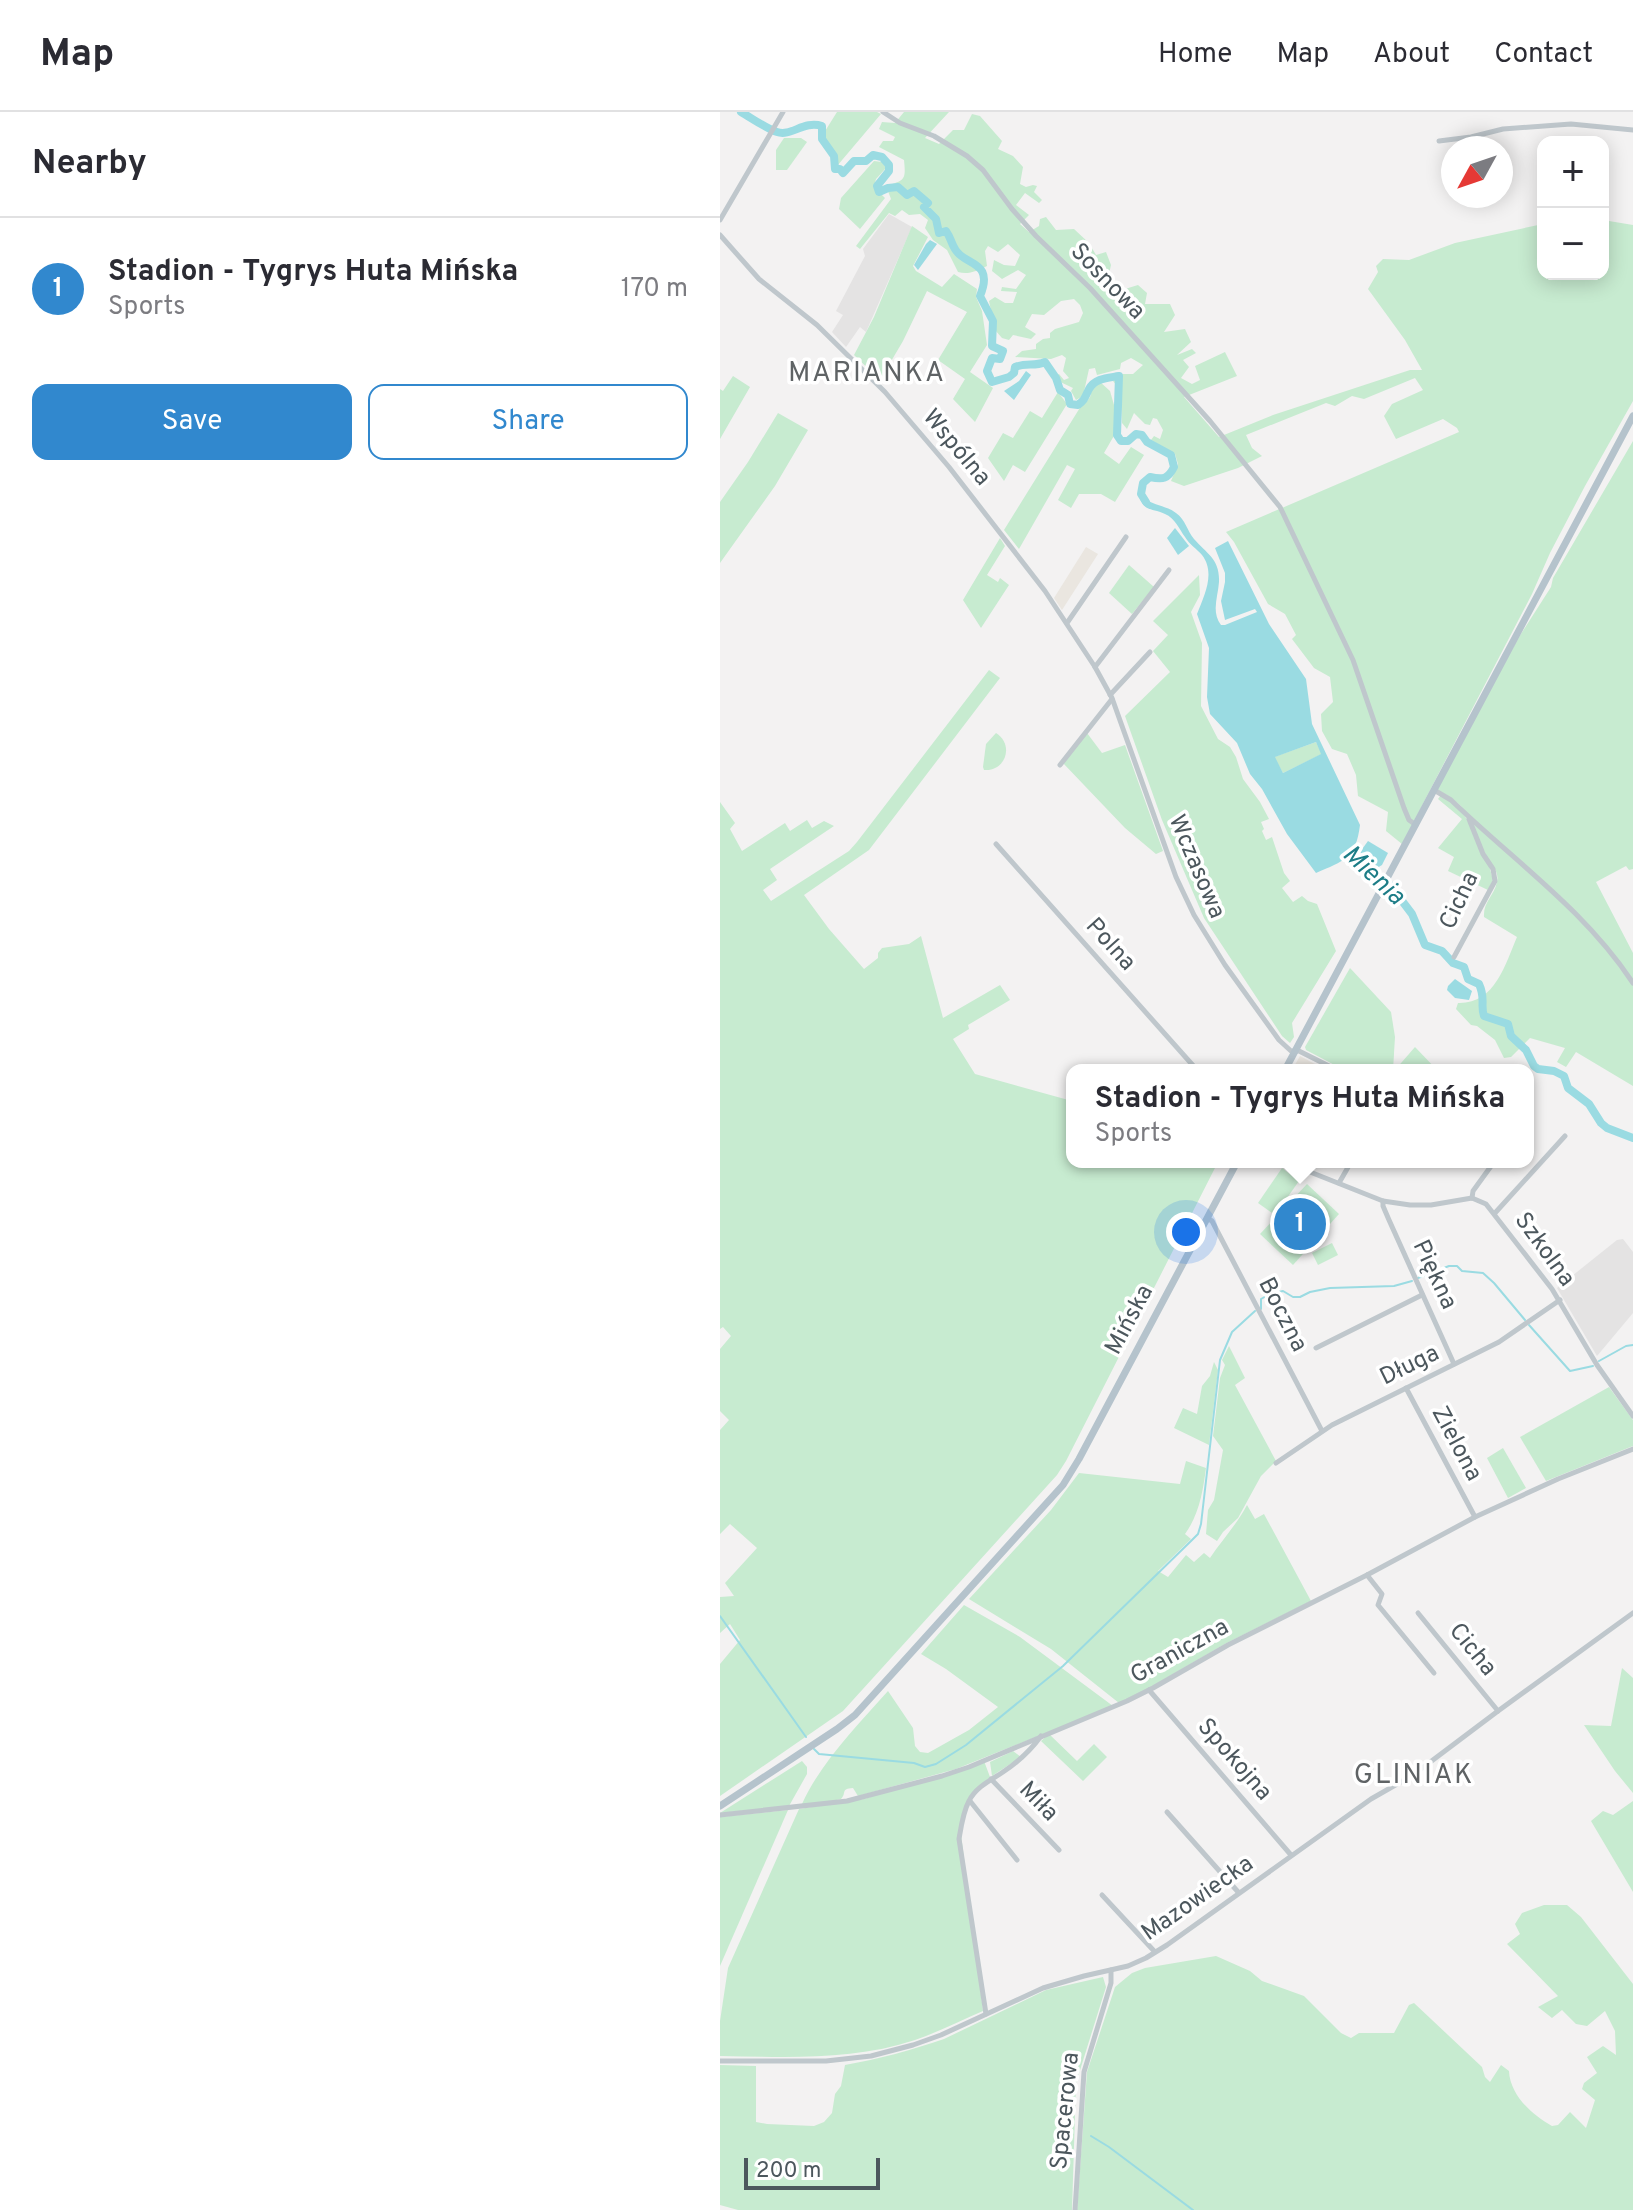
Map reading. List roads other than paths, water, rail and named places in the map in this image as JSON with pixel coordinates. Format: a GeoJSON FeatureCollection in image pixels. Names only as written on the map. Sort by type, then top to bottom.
{"type":"FeatureCollection","features":[{"type":"Feature","properties":{"kind":"main road"},"geometry":{"type":"LineString","coordinates":[[1288,1064],[1633,416]]}},
{"type":"Feature","properties":{"kind":"main road","name":"Mińska"},"geometry":{"type":"LineString","coordinates":[[720,1806],[855,1715],[1056,1494],[1076,1465],[1234,1168]]}},
{"type":"Feature","properties":{"kind":"street"},"geometry":{"type":"LineString","coordinates":[[720,220],[783,112]]}},
{"type":"Feature","properties":{"kind":"street","name":"Sosnowa"},"geometry":{"type":"LineString","coordinates":[[883,112],[900,123],[934,136],[983,170],[1030,229],[1090,288],[1210,421],[1280,507],[1353,660],[1404,808],[1409,820],[1416,825]]}},
{"type":"Feature","properties":{"kind":"street"},"geometry":{"type":"LineString","coordinates":[[1439,141],[1503,129],[1571,124],[1633,130]]}},
{"type":"Feature","properties":{"kind":"street","name":"Wspólna"},"geometry":{"type":"LineString","coordinates":[[720,235],[759,279],[807,316],[912,423],[978,503],[1067,623],[1095,667],[1121,719]]}},
{"type":"Feature","properties":{"kind":"street"},"geometry":{"type":"LineString","coordinates":[[1067,623],[1126,537]]}},
{"type":"Feature","properties":{"kind":"street"},"geometry":{"type":"LineString","coordinates":[[1095,667],[1169,570]]}},
{"type":"Feature","properties":{"kind":"street"},"geometry":{"type":"LineString","coordinates":[[1060,765],[1111,697],[1150,652]]}},
{"type":"Feature","properties":{"kind":"street","name":"Wczasowa"},"geometry":{"type":"LineString","coordinates":[[1121,719],[1176,877],[1194,915],[1225,965],[1279,1040],[1295,1051]]}},
{"type":"Feature","properties":{"kind":"street"},"geometry":{"type":"LineString","coordinates":[[1434,790],[1451,800],[1564,901],[1608,946],[1633,983]]}},
{"type":"Feature","properties":{"kind":"street","name":"Cicha"},"geometry":{"type":"LineString","coordinates":[[1454,957],[1495,881],[1494,872],[1483,854],[1469,817]]}},
{"type":"Feature","properties":{"kind":"street","name":"Polna"},"geometry":{"type":"LineString","coordinates":[[996,844],[1192,1064]]}},
{"type":"Feature","properties":{"kind":"street"},"geometry":{"type":"LineString","coordinates":[[1295,1051],[1325,1064]]}},
{"type":"Feature","properties":{"kind":"street"},"geometry":{"type":"LineString","coordinates":[[1495,1213],[1565,1136]]}},
{"type":"Feature","properties":{"kind":"street"},"geometry":{"type":"LineString","coordinates":[[1300,1168],[1383,1201],[1410,1205],[1472,1198],[1473,1191],[1490,1168]]}},
{"type":"Feature","properties":{"kind":"street"},"geometry":{"type":"LineString","coordinates":[[1339,1183],[1348,1168]]}},
{"type":"Feature","properties":{"kind":"street","name":"Szkolna"},"geometry":{"type":"LineString","coordinates":[[1472,1198],[1484,1202],[1495,1213],[1560,1300],[1597,1365],[1633,1416]]}},
{"type":"Feature","properties":{"kind":"street","name":"Piękna"},"geometry":{"type":"LineString","coordinates":[[1383,1201],[1454,1364]]}},
{"type":"Feature","properties":{"kind":"street","name":"Boczna"},"geometry":{"type":"LineString","coordinates":[[1207,1218],[1212,1221],[1229,1252],[1322,1431]]}},
{"type":"Feature","properties":{"kind":"street"},"geometry":{"type":"LineString","coordinates":[[1316,1348],[1422,1295]]}},
{"type":"Feature","properties":{"kind":"street","name":"Długa"},"geometry":{"type":"LineString","coordinates":[[1276,1463],[1322,1431],[1499,1342],[1560,1300]]}},
{"type":"Feature","properties":{"kind":"street","name":"Zielona"},"geometry":{"type":"LineString","coordinates":[[1406,1388],[1475,1517]]}},
{"type":"Feature","properties":{"kind":"street","name":"Graniczna"},"geometry":{"type":"LineString","coordinates":[[720,1815],[798,1808],[859,1798],[942,1776],[1095,1715],[1149,1690],[1228,1645],[1475,1517],[1633,1449]]}},
{"type":"Feature","properties":{"kind":"street"},"geometry":{"type":"LineString","coordinates":[[1367,1575],[1382,1594],[1378,1605],[1434,1673]]}},
{"type":"Feature","properties":{"kind":"street","name":"Cicha"},"geometry":{"type":"LineString","coordinates":[[1418,1613],[1498,1711]]}},
{"type":"Feature","properties":{"kind":"street","name":"Mazowiecka"},"geometry":{"type":"LineString","coordinates":[[720,2061],[826,2061],[871,2056],[927,2040],[1043,1988],[1138,1962],[1371,1799],[1413,1775],[1633,1613]]}},
{"type":"Feature","properties":{"kind":"street","name":"Spokojna"},"geometry":{"type":"LineString","coordinates":[[1149,1690],[1291,1855]]}},
{"type":"Feature","properties":{"kind":"street"},"geometry":{"type":"LineString","coordinates":[[986,2014],[959,1839],[969,1800],[979,1788],[1017,1762],[1041,1735]]}},
{"type":"Feature","properties":{"kind":"street","name":"Miła"},"geometry":{"type":"LineString","coordinates":[[991,1779],[1059,1850]]}},
{"type":"Feature","properties":{"kind":"street"},"geometry":{"type":"LineString","coordinates":[[969,1800],[1017,1860]]}},
{"type":"Feature","properties":{"kind":"street"},"geometry":{"type":"LineString","coordinates":[[1167,1812],[1239,1893]]}},
{"type":"Feature","properties":{"kind":"street"},"geometry":{"type":"LineString","coordinates":[[1102,1895],[1155,1952]]}},
{"type":"Feature","properties":{"kind":"street","name":"Spacerowa"},"geometry":{"type":"LineString","coordinates":[[1075,2210],[1084,2072],[1111,1983],[1111,1970]]}},
{"type":"Feature","properties":{"kind":"water"},"geometry":{"type":"Polygon","coordinates":[[[930,240],[937,244],[918,270],[914,265],[930,240]]]}},
{"type":"Feature","properties":{"kind":"water"},"geometry":{"type":"Polygon","coordinates":[[[1026,371],[1031,375],[1014,400],[1004,391],[1019,381],[1026,371]]]}},
{"type":"Feature","properties":{"kind":"water"},"geometry":{"type":"Polygon","coordinates":[[[1138,493],[1179,516],[1215,562],[1219,574],[1216,610],[1221,625],[1257,612],[1255,609],[1225,620],[1221,601],[1225,573],[1215,548],[1228,541],[1269,624],[1306,679],[1312,724],[1360,825],[1352,852],[1334,865],[1316,873],[1287,834],[1250,774],[1237,743],[1210,714],[1207,697],[1209,648],[1197,614],[1207,584],[1206,562],[1172,518],[1148,508],[1138,493]],[[1316,742],[1275,757],[1283,773],[1321,754],[1316,742]]]}},
{"type":"Feature","properties":{"kind":"water"},"geometry":{"type":"Polygon","coordinates":[[[1175,528],[1189,546],[1178,555],[1167,538],[1175,528]]]}},
{"type":"Feature","properties":{"kind":"water"},"geometry":{"type":"Polygon","coordinates":[[[1368,841],[1388,853],[1377,868],[1360,852],[1368,841]]]}},
{"type":"Feature","properties":{"kind":"water"},"geometry":{"type":"Polygon","coordinates":[[[1455,979],[1472,991],[1469,1000],[1455,998],[1447,990],[1455,979]]]}},
{"type":"Feature","properties":{"kind":"waterway","name":"Mienia"},"geometry":{"type":"LineString","coordinates":[[741,112],[782,133],[809,125],[822,126],[822,139],[834,156],[835,169],[843,173],[854,161],[866,161],[873,155],[882,157],[889,165],[889,171],[877,186],[879,192],[898,187],[907,195],[914,191],[928,203],[924,207],[936,219],[939,233],[946,231],[959,254],[976,265],[984,276],[980,296],[993,321],[992,346],[1003,351],[1000,359],[992,358],[987,371],[992,382],[1009,377],[1015,367],[1045,362],[1060,390],[1068,395],[1070,404],[1078,405],[1095,383],[1119,376],[1117,435],[1121,441],[1128,441],[1136,434],[1142,435],[1147,442],[1171,455],[1174,467],[1165,478],[1150,477],[1143,483],[1141,494],[1146,502]]}},
{"type":"Feature","properties":{"kind":"waterway","name":"Mienia"},"geometry":{"type":"LineString","coordinates":[[1343,852],[1390,885],[1412,914],[1425,945],[1442,951],[1453,963],[1464,967],[1468,979],[1479,984],[1484,1016],[1508,1024],[1511,1036],[1526,1050],[1533,1064]]}},
{"type":"Feature","properties":{"kind":"waterway","name":"Mienia"},"geometry":{"type":"LineString","coordinates":[[1534,1066],[1564,1076],[1568,1088],[1589,1104],[1601,1123],[1633,1138]]}},
{"type":"Feature","properties":{"kind":"waterway"},"geometry":{"type":"LineString","coordinates":[[1418,1278],[1449,1266],[1483,1273],[1525,1320]]}},
{"type":"Feature","properties":{"kind":"waterway"},"geometry":{"type":"LineString","coordinates":[[1261,1309],[1261,1299],[1283,1291],[1300,1297],[1330,1288],[1394,1286],[1412,1281]]}},
{"type":"Feature","properties":{"kind":"waterway"},"geometry":{"type":"LineString","coordinates":[[814,1749],[819,1754],[914,1763],[925,1767],[936,1764],[966,1745],[1063,1666],[1192,1540],[1201,1524],[1220,1360],[1232,1332],[1255,1311]]}},
{"type":"Feature","properties":{"kind":"waterway"},"geometry":{"type":"LineString","coordinates":[[1529,1325],[1570,1371],[1593,1366]]}},
{"type":"Feature","properties":{"kind":"waterway"},"geometry":{"type":"LineString","coordinates":[[1599,1361],[1633,1345]]}},
{"type":"Feature","properties":{"kind":"waterway"},"geometry":{"type":"LineString","coordinates":[[720,1616],[806,1737]]}},
{"type":"Feature","properties":{"kind":"waterway"},"geometry":{"type":"LineString","coordinates":[[1091,2136],[1193,2210]]}},
{"type":"Feature","properties":{"kind":"place","name":"Stadion - Tygrys Huta Mińska"},"geometry":{"type":"Point","coordinates":[1300,1224]}},
{"type":"Feature","properties":{"kind":"district","name":"MARIANKA"},"geometry":{"type":"Point","coordinates":[867,374]}},
{"type":"Feature","properties":{"kind":"district","name":"GLINIAK"},"geometry":{"type":"Point","coordinates":[1414,1776]}}]}
